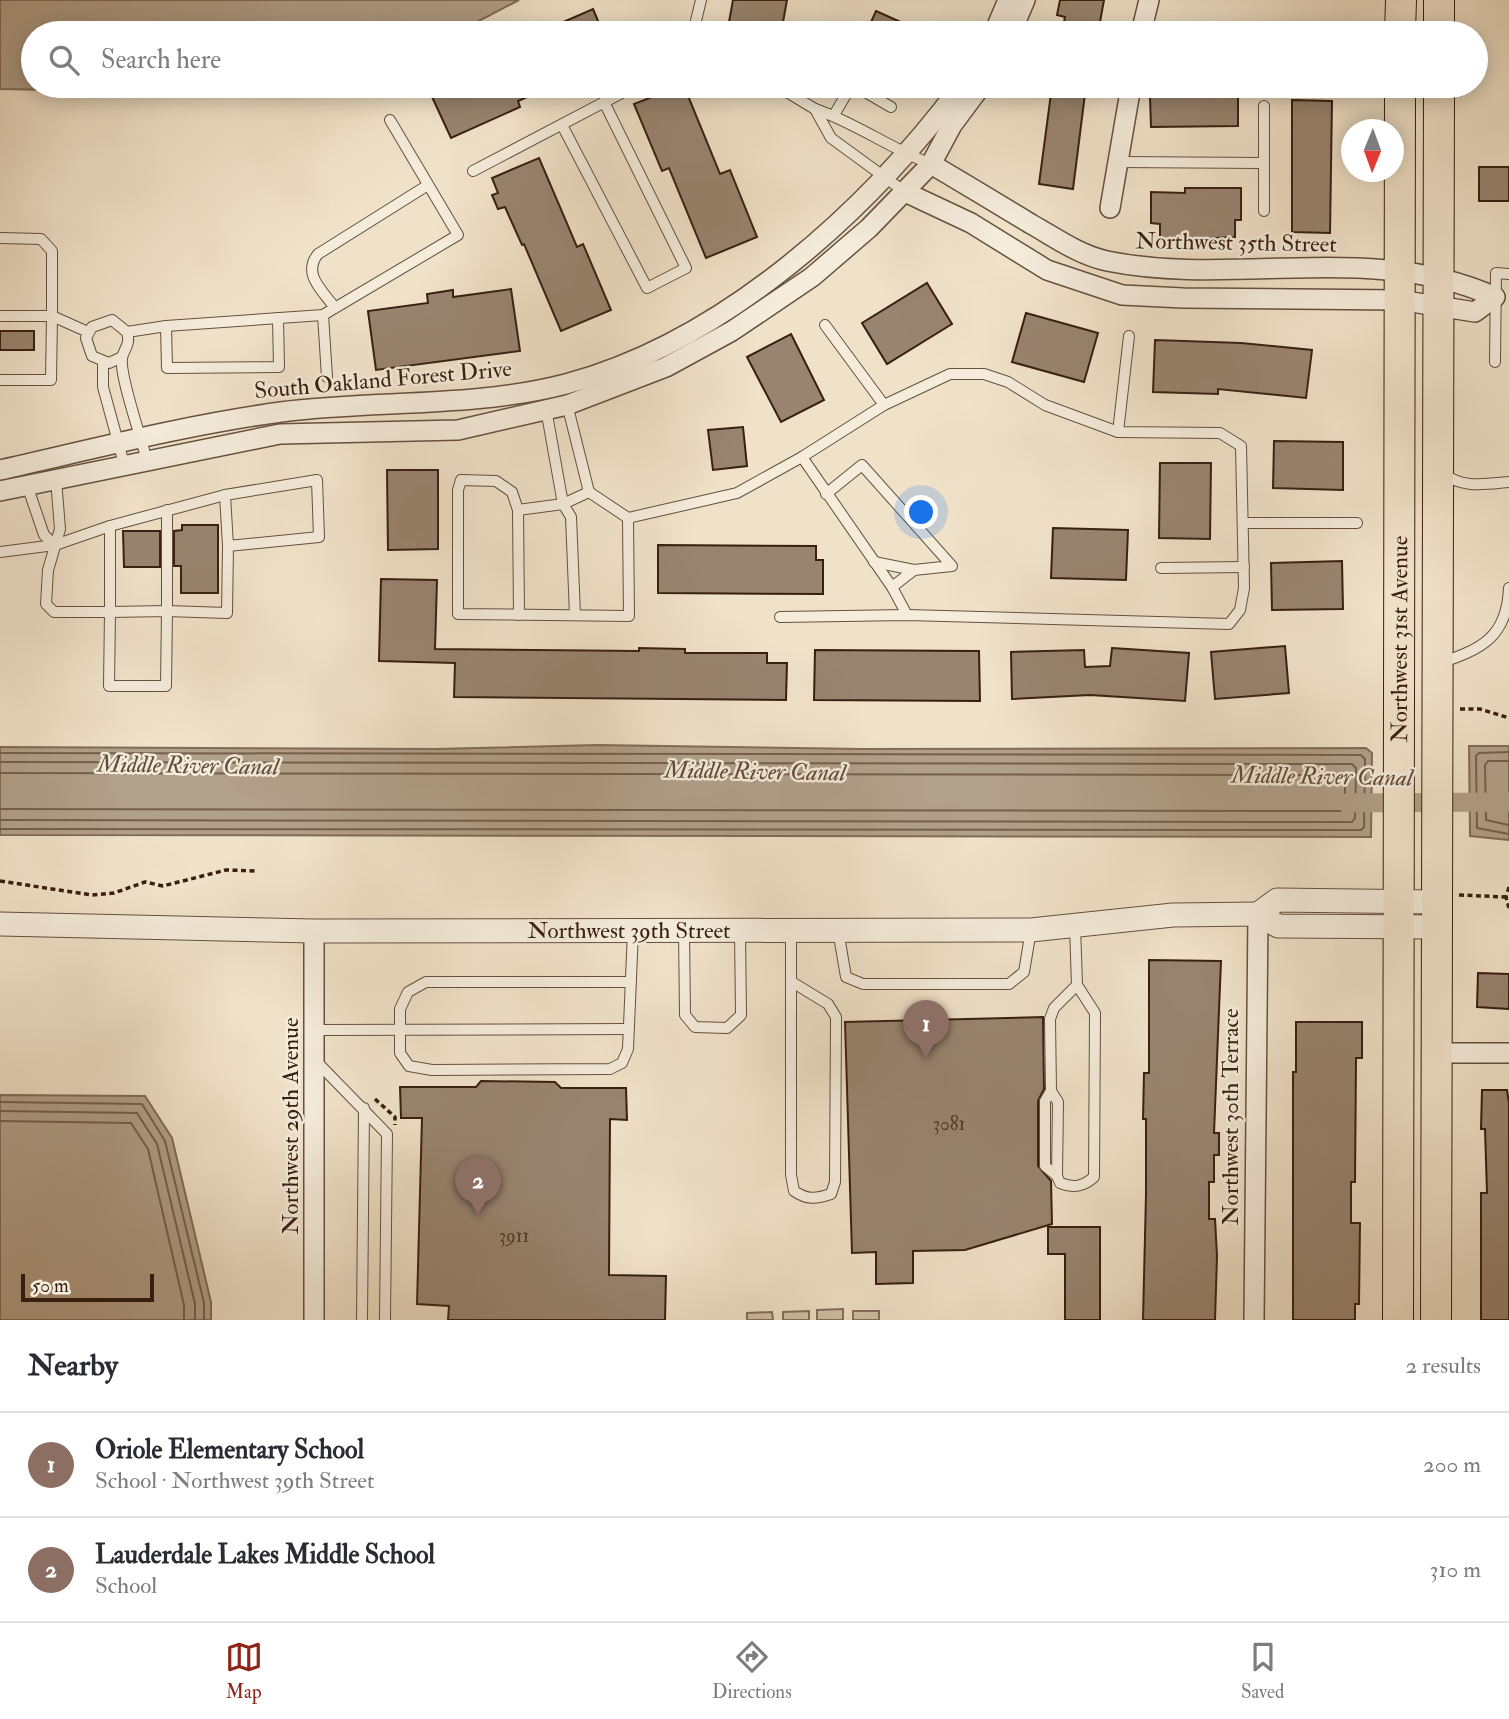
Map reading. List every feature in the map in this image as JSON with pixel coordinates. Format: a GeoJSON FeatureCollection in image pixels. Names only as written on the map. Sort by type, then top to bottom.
{"type":"FeatureCollection","features":[{"type":"Feature","properties":{"kind":"main road"},"geometry":{"type":"LineString","coordinates":[[1400,21],[1401,0]]}},
{"type":"Feature","properties":{"kind":"main road"},"geometry":{"type":"LineString","coordinates":[[1439,0],[1439,21]]}},
{"type":"Feature","properties":{"kind":"main road","name":"Northwest 31st Avenue"},"geometry":{"type":"LineString","coordinates":[[1398,1320],[1400,98]]}},
{"type":"Feature","properties":{"kind":"main road","name":"Northwest 31st Avenue"},"geometry":{"type":"LineString","coordinates":[[1436,1320],[1439,98]]}},
{"type":"Feature","properties":{"kind":"street"},"geometry":{"type":"LineString","coordinates":[[1000,21],[1008,0]]}},
{"type":"Feature","properties":{"kind":"street"},"geometry":{"type":"LineString","coordinates":[[1016,21],[1026,0]]}},
{"type":"Feature","properties":{"kind":"street"},"geometry":{"type":"LineString","coordinates":[[1144,21],[1149,0]]}},
{"type":"Feature","properties":{"kind":"street","name":"South Oakland Forest Drive"},"geometry":{"type":"LineString","coordinates":[[0,470],[229,419],[274,413],[419,405],[564,384],[610,369],[694,332],[817,242],[929,129],[952,98]]}},
{"type":"Feature","properties":{"kind":"street"},"geometry":{"type":"LineString","coordinates":[[0,491],[280,434],[458,429],[547,411],[666,367],[732,331],[812,277],[905,192],[931,164],[952,125],[972,98]]}},
{"type":"Feature","properties":{"kind":"street"},"geometry":{"type":"LineString","coordinates":[[1110,208],[1129,98]]}},
{"type":"Feature","properties":{"kind":"street","name":"Northwest 35th Street"},"geometry":{"type":"LineString","coordinates":[[931,164],[1076,250],[1108,261],[1152,268],[1400,269],[1438,277],[1495,297]]}},
{"type":"Feature","properties":{"kind":"street"},"geometry":{"type":"LineString","coordinates":[[905,192],[971,223],[1046,270],[1122,295],[1399,300],[1475,312],[1495,297]]}},
{"type":"Feature","properties":{"kind":"street","name":"Northwest 39th Street"},"geometry":{"type":"LineString","coordinates":[[0,924],[313,931],[1031,930],[1173,915],[1258,914],[1277,900],[1399,914],[1437,908]]}},
{"type":"Feature","properties":{"kind":"street","name":"Northwest 30th Terrace"},"geometry":{"type":"LineString","coordinates":[[1254,1320],[1258,914]]}},
{"type":"Feature","properties":{"kind":"street","name":"Northwest 29th Avenue"},"geometry":{"type":"LineString","coordinates":[[313,931],[314,1320]]}},
{"type":"Feature","properties":{"kind":"street"},"geometry":{"type":"LineString","coordinates":[[1436,1053],[1509,1054]]}},
{"type":"Feature","properties":{"kind":"lane"},"geometry":{"type":"LineString","coordinates":[[696,21],[701,0]]}},
{"type":"Feature","properties":{"kind":"lane"},"geometry":{"type":"LineString","coordinates":[[473,171],[612,98]]}},
{"type":"Feature","properties":{"kind":"lane"},"geometry":{"type":"LineString","coordinates":[[796,98],[815,109],[834,115],[904,154],[931,164]]}},
{"type":"Feature","properties":{"kind":"lane"},"geometry":{"type":"LineString","coordinates":[[834,115],[845,98]]}},
{"type":"Feature","properties":{"kind":"lane"},"geometry":{"type":"LineString","coordinates":[[875,98],[891,107]]}},
{"type":"Feature","properties":{"kind":"lane"},"geometry":{"type":"LineString","coordinates":[[562,125],[647,289],[686,268],[604,102]]}},
{"type":"Feature","properties":{"kind":"lane"},"geometry":{"type":"LineString","coordinates":[[1264,106],[1264,211]]}},
{"type":"Feature","properties":{"kind":"lane"},"geometry":{"type":"LineString","coordinates":[[815,109],[831,138],[905,192]]}},
{"type":"Feature","properties":{"kind":"lane"},"geometry":{"type":"LineString","coordinates":[[127,332],[166,326],[323,315],[457,235],[390,120]]}},
{"type":"Feature","properties":{"kind":"lane"},"geometry":{"type":"LineString","coordinates":[[1118,162],[1264,163]]}},
{"type":"Feature","properties":{"kind":"lane"},"geometry":{"type":"LineString","coordinates":[[335,308],[310,274],[310,263],[318,254],[428,185]]}},
{"type":"Feature","properties":{"kind":"lane"},"geometry":{"type":"LineString","coordinates":[[0,238],[41,239],[52,251],[51,380],[0,380]]}},
{"type":"Feature","properties":{"kind":"lane"},"geometry":{"type":"LineString","coordinates":[[1495,362],[1496,273],[1509,274]]}},
{"type":"Feature","properties":{"kind":"lane"},"geometry":{"type":"LineString","coordinates":[[323,315],[327,377]]}},
{"type":"Feature","properties":{"kind":"lane"},"geometry":{"type":"LineString","coordinates":[[0,316],[52,316],[88,332]]}},
{"type":"Feature","properties":{"kind":"lane"},"geometry":{"type":"LineString","coordinates":[[166,326],[167,368],[279,368],[278,318]]}},
{"type":"Feature","properties":{"kind":"lane"},"geometry":{"type":"LineString","coordinates":[[88,332],[105,320],[118,323],[127,332],[129,346],[122,357],[103,362]]}},
{"type":"Feature","properties":{"kind":"lane"},"geometry":{"type":"LineString","coordinates":[[825,325],[884,405]]}},
{"type":"Feature","properties":{"kind":"lane"},"geometry":{"type":"LineString","coordinates":[[88,332],[88,351],[103,362]]}},
{"type":"Feature","properties":{"kind":"lane"},"geometry":{"type":"LineString","coordinates":[[1118,432],[1129,336]]}},
{"type":"Feature","properties":{"kind":"lane"},"geometry":{"type":"LineString","coordinates":[[122,357],[147,461]]}},
{"type":"Feature","properties":{"kind":"lane"},"geometry":{"type":"LineString","coordinates":[[103,362],[103,387],[124,464]]}},
{"type":"Feature","properties":{"kind":"lane"},"geometry":{"type":"LineString","coordinates":[[564,384],[589,492],[628,518],[737,493],[802,457],[884,405],[950,374],[984,374],[1008,382],[1045,405],[1118,432],[1220,433],[1241,446],[1244,567],[1240,610],[1229,624],[907,615],[779,617]]}},
{"type":"Feature","properties":{"kind":"lane"},"geometry":{"type":"LineString","coordinates":[[541,388],[563,504],[571,517],[575,615]]}},
{"type":"Feature","properties":{"kind":"lane"},"geometry":{"type":"LineString","coordinates":[[802,457],[825,494],[892,587],[907,615]]}},
{"type":"Feature","properties":{"kind":"lane"},"geometry":{"type":"LineString","coordinates":[[825,494],[862,465],[952,566],[914,570],[874,562]]}},
{"type":"Feature","properties":{"kind":"lane"},"geometry":{"type":"LineString","coordinates":[[1437,468],[1458,481],[1475,485],[1509,482]]}},
{"type":"Feature","properties":{"kind":"lane"},"geometry":{"type":"LineString","coordinates":[[56,478],[60,529],[48,570],[46,604],[54,612],[227,612],[228,546],[225,495]]}},
{"type":"Feature","properties":{"kind":"lane"},"geometry":{"type":"LineString","coordinates":[[0,552],[55,545],[110,526],[225,495],[317,480],[319,537],[228,546]]}},
{"type":"Feature","properties":{"kind":"lane"},"geometry":{"type":"LineString","coordinates":[[519,615],[518,510],[512,492],[496,481],[461,480],[458,490],[458,614],[519,615],[575,615],[629,616],[628,518]]}},
{"type":"Feature","properties":{"kind":"lane"},"geometry":{"type":"LineString","coordinates":[[27,485],[44,535],[55,545]]}},
{"type":"Feature","properties":{"kind":"lane"},"geometry":{"type":"LineString","coordinates":[[518,510],[563,504],[589,492]]}},
{"type":"Feature","properties":{"kind":"lane"},"geometry":{"type":"LineString","coordinates":[[110,526],[109,686],[166,686],[167,510]]}},
{"type":"Feature","properties":{"kind":"lane"},"geometry":{"type":"LineString","coordinates":[[1244,523],[1357,523]]}},
{"type":"Feature","properties":{"kind":"lane"},"geometry":{"type":"LineString","coordinates":[[1161,568],[1244,567]]}},
{"type":"Feature","properties":{"kind":"lane"},"geometry":{"type":"LineString","coordinates":[[892,587],[914,570]]}},
{"type":"Feature","properties":{"kind":"lane"},"geometry":{"type":"LineString","coordinates":[[1436,664],[1476,651],[1498,629],[1508,601],[1509,587]]}},
{"type":"Feature","properties":{"kind":"lane"},"geometry":{"type":"LineString","coordinates":[[1075,925],[1077,985],[1095,1013],[1094,1177],[1086,1184],[1073,1187],[1060,1183],[1045,1166],[1045,1101],[1051,1091],[1050,1019],[1054,1008],[1077,985]]}},
{"type":"Feature","properties":{"kind":"lane"},"geometry":{"type":"LineString","coordinates":[[684,930],[685,1015],[695,1027],[727,1028],[741,1015],[740,929]]}},
{"type":"Feature","properties":{"kind":"lane"},"geometry":{"type":"LineString","coordinates":[[791,929],[791,1175],[794,1191],[803,1197],[817,1199],[831,1194],[835,1182],[836,1017],[828,1004],[792,982]]}},
{"type":"Feature","properties":{"kind":"lane"},"geometry":{"type":"LineString","coordinates":[[838,929],[846,977],[863,984],[1009,984],[1024,972],[1031,930]]}},
{"type":"Feature","properties":{"kind":"lane"},"geometry":{"type":"LineString","coordinates":[[629,982],[426,982],[408,992],[400,1009],[400,1053],[409,1066],[432,1070],[610,1069],[622,1063],[628,1049],[633,930]]}},
{"type":"Feature","properties":{"kind":"lane"},"geometry":{"type":"LineString","coordinates":[[315,1030],[628,1029]]}},
{"type":"Feature","properties":{"kind":"lane"},"geometry":{"type":"LineString","coordinates":[[315,1060],[387,1134],[385,1320]]}},
{"type":"Feature","properties":{"kind":"lane"},"geometry":{"type":"LineString","coordinates":[[362,1320],[364,1108]]}},
{"type":"Feature","properties":{"kind":"path"},"geometry":{"type":"LineString","coordinates":[[1437,709],[1480,709],[1509,718]]}},
{"type":"Feature","properties":{"kind":"path"},"geometry":{"type":"LineString","coordinates":[[0,881],[92,895],[114,893],[145,882],[163,886],[226,870],[258,871]]}},
{"type":"Feature","properties":{"kind":"path"},"geometry":{"type":"LineString","coordinates":[[1509,887],[1506,897],[1509,908]]}},
{"type":"Feature","properties":{"kind":"path"},"geometry":{"type":"LineString","coordinates":[[1437,908],[1506,897]]}},
{"type":"Feature","properties":{"kind":"shaded area"},"geometry":{"type":"Polygon","coordinates":[[[843,1309],[843,1320],[817,1320],[817,1310],[843,1309]]]}},
{"type":"Feature","properties":{"kind":"shaded area"},"geometry":{"type":"Polygon","coordinates":[[[809,1311],[809,1320],[783,1320],[783,1312],[809,1311]]]}},
{"type":"Feature","properties":{"kind":"shaded area"},"geometry":{"type":"Polygon","coordinates":[[[853,1311],[879,1311],[879,1320],[853,1320],[853,1311]]]}},
{"type":"Feature","properties":{"kind":"shaded area"},"geometry":{"type":"Polygon","coordinates":[[[772,1312],[773,1320],[747,1320],[747,1313],[772,1312]]]}},
{"type":"Feature","properties":{"kind":"water"},"geometry":{"type":"Polygon","coordinates":[[[0,0],[519,0],[479,21],[21,21],[21,89],[0,89],[0,0]]]}},
{"type":"Feature","properties":{"kind":"water"},"geometry":{"type":"Polygon","coordinates":[[[597,745],[861,749],[1366,748],[1372,753],[1371,837],[0,835],[0,747],[435,749],[597,745]]]}},
{"type":"Feature","properties":{"kind":"water"},"geometry":{"type":"Polygon","coordinates":[[[1469,746],[1509,746],[1509,840],[1470,836],[1469,746]]]}},
{"type":"Feature","properties":{"kind":"water"},"geometry":{"type":"Polygon","coordinates":[[[0,1095],[145,1096],[172,1138],[211,1302],[211,1320],[0,1320],[0,1095]]]}},
{"type":"Feature","properties":{"kind":"building"},"geometry":{"type":"Polygon","coordinates":[[[733,0],[787,0],[783,21],[729,21],[733,0]]]}},
{"type":"Feature","properties":{"kind":"building"},"geometry":{"type":"Polygon","coordinates":[[[1060,0],[1104,0],[1100,21],[1064,21],[1065,17],[1057,15],[1060,0]]]}},
{"type":"Feature","properties":{"kind":"building"},"geometry":{"type":"Polygon","coordinates":[[[593,9],[598,21],[566,21],[593,9]]]}},
{"type":"Feature","properties":{"kind":"building"},"geometry":{"type":"Polygon","coordinates":[[[876,11],[898,21],[871,21],[876,11]]]}},
{"type":"Feature","properties":{"kind":"building"},"geometry":{"type":"Polygon","coordinates":[[[433,98],[525,98],[518,101],[520,107],[451,138],[433,98]]]}},
{"type":"Feature","properties":{"kind":"building"},"geometry":{"type":"Polygon","coordinates":[[[649,98],[689,98],[720,174],[730,170],[757,237],[706,258],[669,168],[662,171],[634,104],[649,98]]]}},
{"type":"Feature","properties":{"kind":"building"},"geometry":{"type":"Polygon","coordinates":[[[1050,98],[1084,98],[1073,189],[1039,184],[1050,98]]]}},
{"type":"Feature","properties":{"kind":"building"},"geometry":{"type":"Polygon","coordinates":[[[1150,98],[1238,98],[1238,126],[1151,127],[1150,98]]]}},
{"type":"Feature","properties":{"kind":"building"},"geometry":{"type":"Polygon","coordinates":[[[1292,100],[1332,101],[1330,233],[1292,232],[1292,100]]]}},
{"type":"Feature","properties":{"kind":"building"},"geometry":{"type":"Polygon","coordinates":[[[539,158],[577,247],[583,244],[611,310],[561,331],[524,244],[522,245],[505,207],[498,209],[492,195],[498,193],[492,178],[539,158]]]}},
{"type":"Feature","properties":{"kind":"building"},"geometry":{"type":"Polygon","coordinates":[[[1479,167],[1509,167],[1509,201],[1479,201],[1479,167]]]}},
{"type":"Feature","properties":{"kind":"building"},"geometry":{"type":"Polygon","coordinates":[[[1185,188],[1241,188],[1241,220],[1235,220],[1235,237],[1160,241],[1160,224],[1151,223],[1151,192],[1185,193],[1185,188]]]}},
{"type":"Feature","properties":{"kind":"building"},"geometry":{"type":"Polygon","coordinates":[[[927,283],[952,324],[887,364],[862,323],[927,283]]]}},
{"type":"Feature","properties":{"kind":"building"},"geometry":{"type":"Polygon","coordinates":[[[511,289],[520,351],[376,370],[368,311],[428,303],[427,294],[453,290],[453,297],[511,289]]]}},
{"type":"Feature","properties":{"kind":"building"},"geometry":{"type":"Polygon","coordinates":[[[1026,313],[1098,333],[1084,382],[1012,362],[1026,313]]]}},
{"type":"Feature","properties":{"kind":"building"},"geometry":{"type":"Polygon","coordinates":[[[0,331],[34,331],[34,350],[0,350],[0,331]]]}},
{"type":"Feature","properties":{"kind":"building"},"geometry":{"type":"Polygon","coordinates":[[[791,334],[824,400],[781,422],[747,357],[791,334]]]}},
{"type":"Feature","properties":{"kind":"building"},"geometry":{"type":"Polygon","coordinates":[[[1155,340],[1241,343],[1312,350],[1306,398],[1218,389],[1218,394],[1153,392],[1155,340]]]}},
{"type":"Feature","properties":{"kind":"building"},"geometry":{"type":"Polygon","coordinates":[[[743,427],[747,466],[713,470],[708,430],[743,427]]]}},
{"type":"Feature","properties":{"kind":"building"},"geometry":{"type":"Polygon","coordinates":[[[1274,441],[1343,442],[1343,490],[1273,488],[1274,441]]]}},
{"type":"Feature","properties":{"kind":"building"},"geometry":{"type":"Polygon","coordinates":[[[1160,463],[1211,463],[1210,539],[1159,538],[1160,463]]]}},
{"type":"Feature","properties":{"kind":"building"},"geometry":{"type":"Polygon","coordinates":[[[387,470],[438,470],[438,549],[388,550],[387,470]]]}},
{"type":"Feature","properties":{"kind":"building"},"geometry":{"type":"Polygon","coordinates":[[[182,525],[218,525],[218,593],[181,593],[181,566],[174,566],[174,531],[182,530],[182,525]]]}},
{"type":"Feature","properties":{"kind":"building"},"geometry":{"type":"Polygon","coordinates":[[[1053,528],[1128,530],[1126,580],[1051,578],[1053,528]]]}},
{"type":"Feature","properties":{"kind":"building"},"geometry":{"type":"Polygon","coordinates":[[[123,531],[160,531],[160,567],[124,567],[123,531]]]}},
{"type":"Feature","properties":{"kind":"building"},"geometry":{"type":"Polygon","coordinates":[[[658,545],[816,546],[816,560],[823,560],[823,594],[658,593],[658,545]]]}},
{"type":"Feature","properties":{"kind":"building"},"geometry":{"type":"Polygon","coordinates":[[[1342,561],[1343,609],[1272,610],[1271,563],[1342,561]]]}},
{"type":"Feature","properties":{"kind":"building"},"geometry":{"type":"Polygon","coordinates":[[[381,579],[437,580],[435,649],[639,651],[639,648],[685,649],[685,653],[767,653],[767,663],[787,663],[786,700],[454,697],[455,663],[379,661],[381,579]]]}},
{"type":"Feature","properties":{"kind":"building"},"geometry":{"type":"Polygon","coordinates":[[[1285,646],[1289,693],[1215,699],[1211,652],[1285,646]]]}},
{"type":"Feature","properties":{"kind":"building"},"geometry":{"type":"Polygon","coordinates":[[[1112,648],[1189,653],[1185,701],[1090,695],[1012,699],[1011,652],[1084,650],[1085,667],[1110,666],[1112,648]]]}},
{"type":"Feature","properties":{"kind":"building"},"geometry":{"type":"Polygon","coordinates":[[[815,650],[979,651],[980,701],[814,700],[815,650]]]}},
{"type":"Feature","properties":{"kind":"building"},"geometry":{"type":"Polygon","coordinates":[[[1149,960],[1221,961],[1214,1133],[1219,1133],[1219,1155],[1214,1155],[1214,1182],[1209,1182],[1209,1219],[1215,1219],[1217,1256],[1215,1320],[1143,1320],[1146,1119],[1143,1119],[1144,1073],[1149,1073],[1149,960]]]}},
{"type":"Feature","properties":{"kind":"building"},"geometry":{"type":"Polygon","coordinates":[[[1478,973],[1509,974],[1509,1009],[1477,1007],[1478,973]]]}},
{"type":"Feature","properties":{"kind":"building"},"geometry":{"type":"Polygon","coordinates":[[[1043,1017],[1044,1089],[1038,1101],[1038,1166],[1051,1181],[1052,1224],[965,1250],[913,1251],[913,1283],[876,1284],[876,1252],[852,1253],[845,1022],[1043,1017]]]}},
{"type":"Feature","properties":{"kind":"building"},"geometry":{"type":"Polygon","coordinates":[[[1296,1022],[1362,1022],[1362,1058],[1356,1058],[1355,1182],[1351,1182],[1351,1223],[1360,1223],[1359,1304],[1355,1304],[1355,1320],[1293,1320],[1293,1072],[1296,1072],[1296,1022]]]}},
{"type":"Feature","properties":{"kind":"building"},"geometry":{"type":"Polygon","coordinates":[[[481,1081],[555,1082],[561,1088],[626,1088],[627,1120],[610,1119],[609,1275],[666,1276],[665,1320],[448,1320],[449,1306],[417,1304],[422,1118],[401,1118],[400,1087],[476,1087],[481,1081]]]}},
{"type":"Feature","properties":{"kind":"building"},"geometry":{"type":"Polygon","coordinates":[[[1482,1090],[1507,1090],[1509,1103],[1509,1320],[1481,1320],[1481,1193],[1487,1193],[1485,1129],[1481,1129],[1482,1090]]]}},
{"type":"Feature","properties":{"kind":"building"},"geometry":{"type":"Polygon","coordinates":[[[1048,1227],[1100,1227],[1100,1320],[1065,1320],[1065,1254],[1048,1254],[1048,1227]]]}},
{"type":"Feature","properties":{"kind":"waterway","name":"Middle River Canal"},"geometry":{"type":"LineString","coordinates":[[1346,803],[1509,802]]}},
{"type":"Feature","properties":{"kind":"place","name":"Oriole Elementary School"},"geometry":{"type":"Point","coordinates":[926,1058]}},
{"type":"Feature","properties":{"kind":"place","name":"Lauderdale Lakes Middle School"},"geometry":{"type":"Point","coordinates":[478,1215]}}]}
